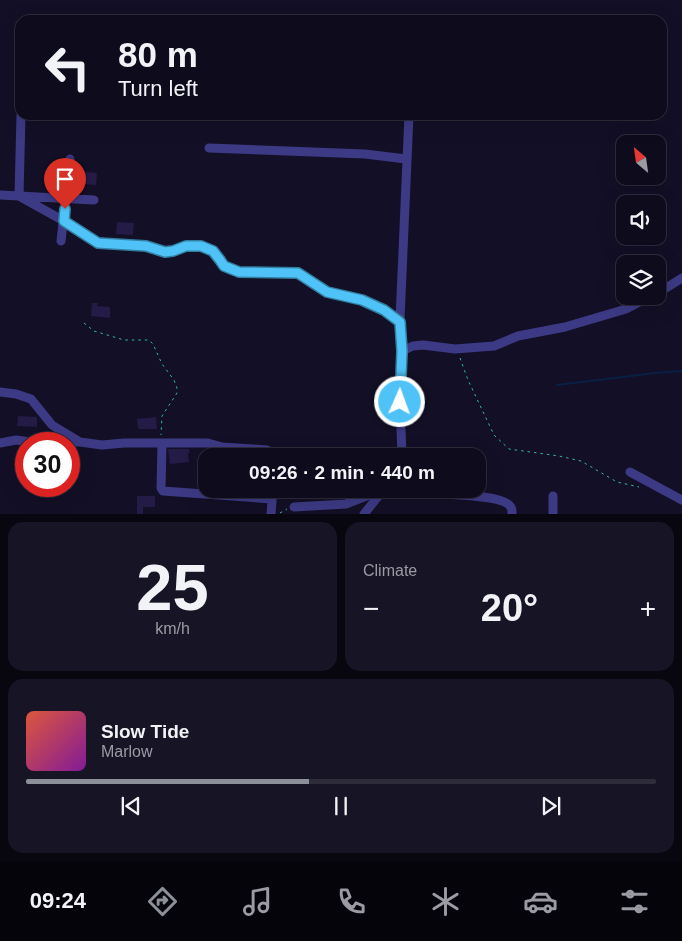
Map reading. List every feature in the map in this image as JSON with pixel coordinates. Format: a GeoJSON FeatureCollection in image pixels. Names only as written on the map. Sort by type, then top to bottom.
{"type":"FeatureCollection","features":[{"type":"Feature","properties":{"kind":"street"},"geometry":{"type":"LineString","coordinates":[[19,196],[21,120]]}},
{"type":"Feature","properties":{"kind":"street"},"geometry":{"type":"LineString","coordinates":[[402,448],[400,402],[402,351],[400,322],[409,120]]}},
{"type":"Feature","properties":{"kind":"street"},"geometry":{"type":"LineString","coordinates":[[209,148],[365,154],[406,159]]}},
{"type":"Feature","properties":{"kind":"street"},"geometry":{"type":"LineString","coordinates":[[61,241],[70,159]]}},
{"type":"Feature","properties":{"kind":"street"},"geometry":{"type":"LineString","coordinates":[[0,195],[94,200]]}},
{"type":"Feature","properties":{"kind":"street"},"geometry":{"type":"LineString","coordinates":[[19,196],[64,221],[98,243],[146,246],[165,252],[186,246],[201,246],[213,251],[224,266],[230,270],[239,272],[298,273],[327,292],[362,300],[384,310],[400,322]]}},
{"type":"Feature","properties":{"kind":"street"},"geometry":{"type":"LineString","coordinates":[[666,288],[682,278]]}},
{"type":"Feature","properties":{"kind":"street"},"geometry":{"type":"LineString","coordinates":[[402,351],[409,347],[423,345],[455,349],[494,346],[518,336],[565,327],[634,305]]}},
{"type":"Feature","properties":{"kind":"street"},"geometry":{"type":"LineString","coordinates":[[0,392],[16,394],[31,399],[52,424],[64,432]]}},
{"type":"Feature","properties":{"kind":"street"},"geometry":{"type":"LineString","coordinates":[[0,443],[15,440]]}},
{"type":"Feature","properties":{"kind":"street"},"geometry":{"type":"LineString","coordinates":[[80,442],[102,445],[124,443],[208,443],[235,448]]}},
{"type":"Feature","properties":{"kind":"street"},"geometry":{"type":"LineString","coordinates":[[162,444],[161,488],[163,491],[272,499],[271,514]]}},
{"type":"Feature","properties":{"kind":"street"},"geometry":{"type":"LineString","coordinates":[[630,472],[682,500]]}},
{"type":"Feature","properties":{"kind":"street"},"geometry":{"type":"LineString","coordinates":[[553,496],[554,514]]}},
{"type":"Feature","properties":{"kind":"street"},"geometry":{"type":"LineString","coordinates":[[486,497],[510,505],[512,514]]}},
{"type":"Feature","properties":{"kind":"street"},"geometry":{"type":"LineString","coordinates":[[294,507],[346,504],[361,498]]}},
{"type":"Feature","properties":{"kind":"street"},"geometry":{"type":"LineString","coordinates":[[364,514],[377,498]]}},
{"type":"Feature","properties":{"kind":"path"},"geometry":{"type":"LineString","coordinates":[[84,323],[94,331],[124,340],[149,340],[153,344],[162,364],[174,380],[177,388],[162,416],[160,433],[162,444]]}},
{"type":"Feature","properties":{"kind":"path"},"geometry":{"type":"LineString","coordinates":[[455,349],[494,435],[509,450],[560,456],[580,461],[617,482],[643,488]]}},
{"type":"Feature","properties":{"kind":"building"},"geometry":{"type":"Polygon","coordinates":[[[84,172],[97,173],[96,185],[83,184],[84,172]]]}},
{"type":"Feature","properties":{"kind":"building"},"geometry":{"type":"Polygon","coordinates":[[[117,222],[134,223],[133,235],[116,234],[117,222]]]}},
{"type":"Feature","properties":{"kind":"building"},"geometry":{"type":"Polygon","coordinates":[[[92,303],[98,303],[97,306],[110,307],[110,318],[91,316],[92,303]]]}},
{"type":"Feature","properties":{"kind":"building"},"geometry":{"type":"Polygon","coordinates":[[[18,416],[37,417],[37,427],[17,426],[18,416]]]}},
{"type":"Feature","properties":{"kind":"building"},"geometry":{"type":"Polygon","coordinates":[[[156,417],[157,429],[138,429],[137,419],[156,417]]]}},
{"type":"Feature","properties":{"kind":"building"},"geometry":{"type":"Polygon","coordinates":[[[168,449],[189,449],[189,462],[170,464],[168,449]]]}},
{"type":"Feature","properties":{"kind":"building"},"geometry":{"type":"Polygon","coordinates":[[[137,496],[155,496],[155,507],[143,507],[143,514],[137,514],[137,496]]]}},
{"type":"Feature","properties":{"kind":"waterway"},"geometry":{"type":"LineString","coordinates":[[557,385],[682,371]]}},
{"type":"Feature","properties":{"kind":"route"},"geometry":{"type":"LineString","coordinates":[[65,209],[64,221],[98,243],[146,246],[165,252],[186,246],[201,246],[213,251],[224,266],[230,270],[239,272],[270,271],[298,273],[327,292],[362,300],[384,310],[400,322],[402,351],[400,402]]}}]}
